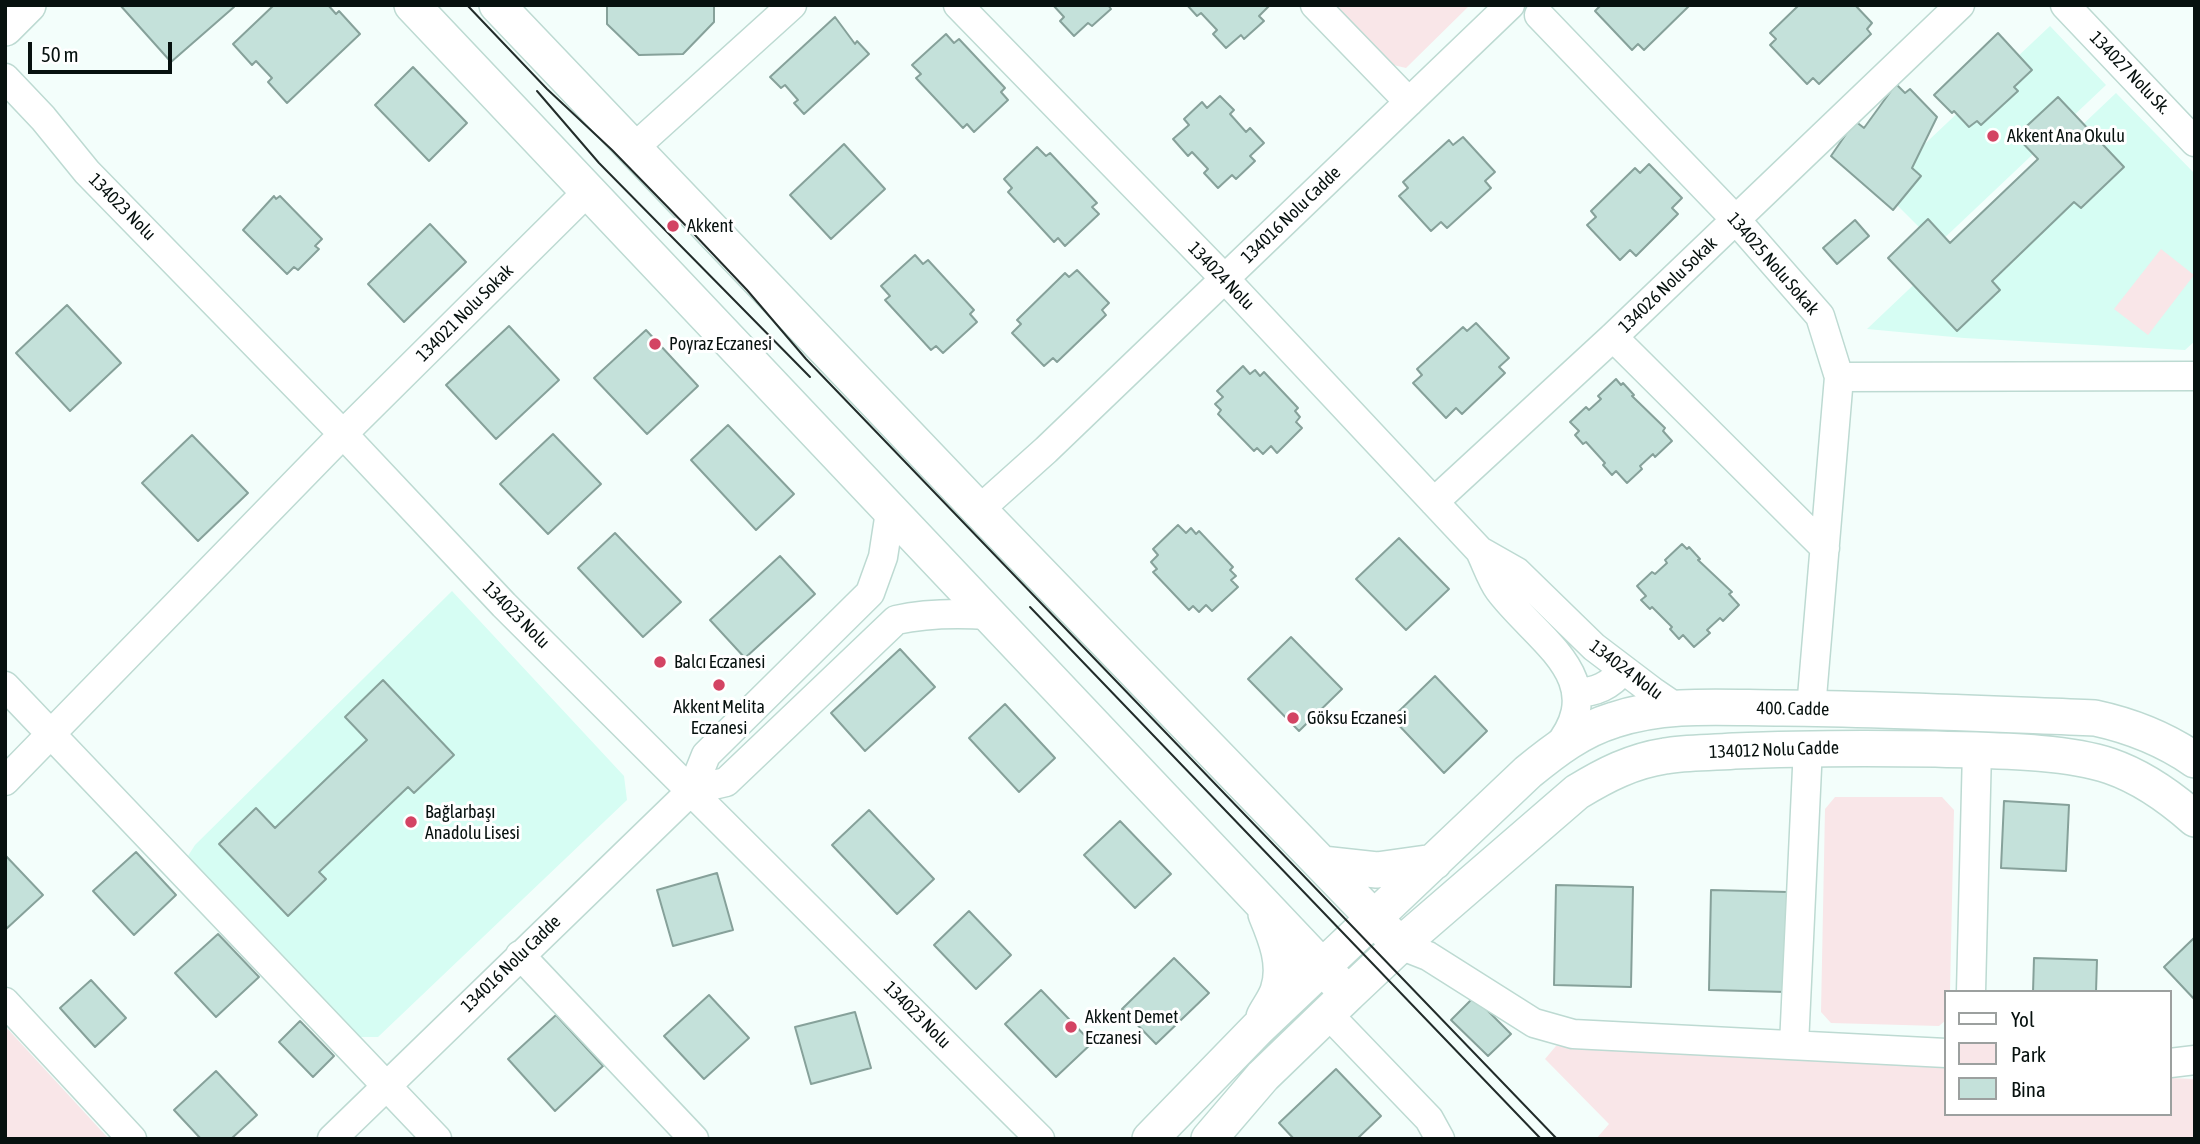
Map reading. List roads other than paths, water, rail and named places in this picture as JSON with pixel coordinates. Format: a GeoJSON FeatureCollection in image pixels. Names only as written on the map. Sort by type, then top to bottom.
{"type":"FeatureCollection","features":[{"type":"Feature","properties":{"kind":"main road"},"geometry":{"type":"LineString","coordinates":[[5,28],[28,5]]}},
{"type":"Feature","properties":{"kind":"main road"},"geometry":{"type":"LineString","coordinates":[[412,5],[1261,901],[1323,968],[1338,1004]]}},
{"type":"Feature","properties":{"kind":"main road"},"geometry":{"type":"LineString","coordinates":[[497,5],[979,510],[1400,945]]}},
{"type":"Feature","properties":{"kind":"main road","name":"400. Cadde"},"geometry":{"type":"LineString","coordinates":[[1258,1028],[1528,772],[1556,749],[1613,720],[1647,711],[1677,708],[1811,709],[2095,718],[2124,724],[2153,735],[2194,759]]}},
{"type":"Feature","properties":{"kind":"main road","name":"134012 Nolu Cadde"},"geometry":{"type":"LineString","coordinates":[[1209,1139],[1263,1076],[1400,945],[1577,792],[1606,774],[1634,763],[1667,755],[1808,747],[1977,750],[2079,758],[2109,765],[2150,784],[2169,796],[2195,819]]}},
{"type":"Feature","properties":{"kind":"main road"},"geometry":{"type":"LineString","coordinates":[[1322,864],[1377,870],[1434,862]]}},
{"type":"Feature","properties":{"kind":"main road"},"geometry":{"type":"LineString","coordinates":[[1150,1139],[1258,1028],[1278,991],[1279,944],[1261,901]]}},
{"type":"Feature","properties":{"kind":"street"},"geometry":{"type":"LineString","coordinates":[[635,147],[792,5]]}},
{"type":"Feature","properties":{"kind":"street","name":"134024 Nolu"},"geometry":{"type":"LineString","coordinates":[[958,5],[1224,279],[1480,551],[1517,572],[1594,647],[1677,708]]}},
{"type":"Feature","properties":{"kind":"street"},"geometry":{"type":"LineString","coordinates":[[1315,5],[1409,102]]}},
{"type":"Feature","properties":{"kind":"street","name":"134016 Nolu Cadde"},"geometry":{"type":"LineString","coordinates":[[979,510],[1046,450],[1510,5]]}},
{"type":"Feature","properties":{"kind":"street","name":"134026 Nolu Sokak"},"geometry":{"type":"LineString","coordinates":[[1434,502],[1613,337],[1960,5]]}},
{"type":"Feature","properties":{"kind":"street","name":"134027 Nolu Sk."},"geometry":{"type":"LineString","coordinates":[[2065,5],[2195,142]]}},
{"type":"Feature","properties":{"kind":"street","name":"134025 Nolu Sokak"},"geometry":{"type":"LineString","coordinates":[[1539,15],[1736,220],[1820,317],[1839,377],[1811,709]]}},
{"type":"Feature","properties":{"kind":"street","name":"134023 Nolu"},"geometry":{"type":"LineString","coordinates":[[5,78],[43,118],[87,172],[343,434],[504,605],[1040,1139]]}},
{"type":"Feature","properties":{"kind":"street","name":"134021 Nolu Sokak"},"geometry":{"type":"LineString","coordinates":[[5,781],[343,434],[588,191]]}},
{"type":"Feature","properties":{"kind":"street"},"geometry":{"type":"LineString","coordinates":[[1613,337],[1825,548]]}},
{"type":"Feature","properties":{"kind":"street"},"geometry":{"type":"LineString","coordinates":[[1839,377],[2195,376]]}},
{"type":"Feature","properties":{"kind":"street"},"geometry":{"type":"LineString","coordinates":[[692,790],[705,755],[870,593],[883,557],[890,512]]}},
{"type":"Feature","properties":{"kind":"street","name":"134024 Nolu"},"geometry":{"type":"LineString","coordinates":[[1480,551],[1498,589],[1569,667],[1576,693],[1574,717],[1570,729],[1556,749]]}},
{"type":"Feature","properties":{"kind":"street"},"geometry":{"type":"LineString","coordinates":[[692,790],[726,782],[896,620],[948,612],[988,615]]}},
{"type":"Feature","properties":{"kind":"street"},"geometry":{"type":"LineString","coordinates":[[1576,693],[1600,689],[1617,678],[1623,670]]}},
{"type":"Feature","properties":{"kind":"street"},"geometry":{"type":"LineString","coordinates":[[5,686],[437,1139]]}},
{"type":"Feature","properties":{"kind":"street"},"geometry":{"type":"LineString","coordinates":[[1794,1045],[1808,747]]}},
{"type":"Feature","properties":{"kind":"street"},"geometry":{"type":"LineString","coordinates":[[1970,990],[1977,750]]}},
{"type":"Feature","properties":{"kind":"street","name":"134016 Nolu Cadde"},"geometry":{"type":"LineString","coordinates":[[332,1139],[692,790]]}},
{"type":"Feature","properties":{"kind":"street"},"geometry":{"type":"LineString","coordinates":[[1400,945],[1428,956],[1534,1023],[1573,1034],[1944,1053]]}},
{"type":"Feature","properties":{"kind":"street"},"geometry":{"type":"LineString","coordinates":[[520,955],[694,1139]]}},
{"type":"Feature","properties":{"kind":"street"},"geometry":{"type":"LineString","coordinates":[[5,1002],[132,1139]]}},
{"type":"Feature","properties":{"kind":"street"},"geometry":{"type":"LineString","coordinates":[[1338,1004],[1429,1119],[1440,1139]]}},
{"type":"Feature","properties":{"kind":"street"},"geometry":{"type":"LineString","coordinates":[[2172,1063],[2195,1060]]}},
{"type":"Feature","properties":{"kind":"tram line"},"geometry":{"type":"LineString","coordinates":[[467,5],[547,89],[612,150],[693,233],[747,290],[806,359],[1557,1139]]}},
{"type":"Feature","properties":{"kind":"tram line"},"geometry":{"type":"LineString","coordinates":[[537,91],[599,163],[810,377]]}},
{"type":"Feature","properties":{"kind":"tram line"},"geometry":{"type":"LineString","coordinates":[[1030,607],[1541,1139]]}},
{"type":"Feature","properties":{"kind":"place","name":"Akkent Ana Okulu"},"geometry":{"type":"Point","coordinates":[1993,136]}},
{"type":"Feature","properties":{"kind":"place","name":"Akkent"},"geometry":{"type":"Point","coordinates":[673,226]}},
{"type":"Feature","properties":{"kind":"place","name":"Poyraz Eczanesi"},"geometry":{"type":"Point","coordinates":[655,344]}},
{"type":"Feature","properties":{"kind":"place","name":"Balcı Eczanesi"},"geometry":{"type":"Point","coordinates":[660,662]}},
{"type":"Feature","properties":{"kind":"place","name":"Akkent Melita Eczanesi"},"geometry":{"type":"Point","coordinates":[719,685]}},
{"type":"Feature","properties":{"kind":"place","name":"Göksu Eczanesi"},"geometry":{"type":"Point","coordinates":[1293,718]}},
{"type":"Feature","properties":{"kind":"place","name":"Bağlarbaşı Anadolu Lisesi"},"geometry":{"type":"Point","coordinates":[411,822]}},
{"type":"Feature","properties":{"kind":"place","name":"Akkent Demet Eczanesi"},"geometry":{"type":"Point","coordinates":[1071,1027]}}]}
